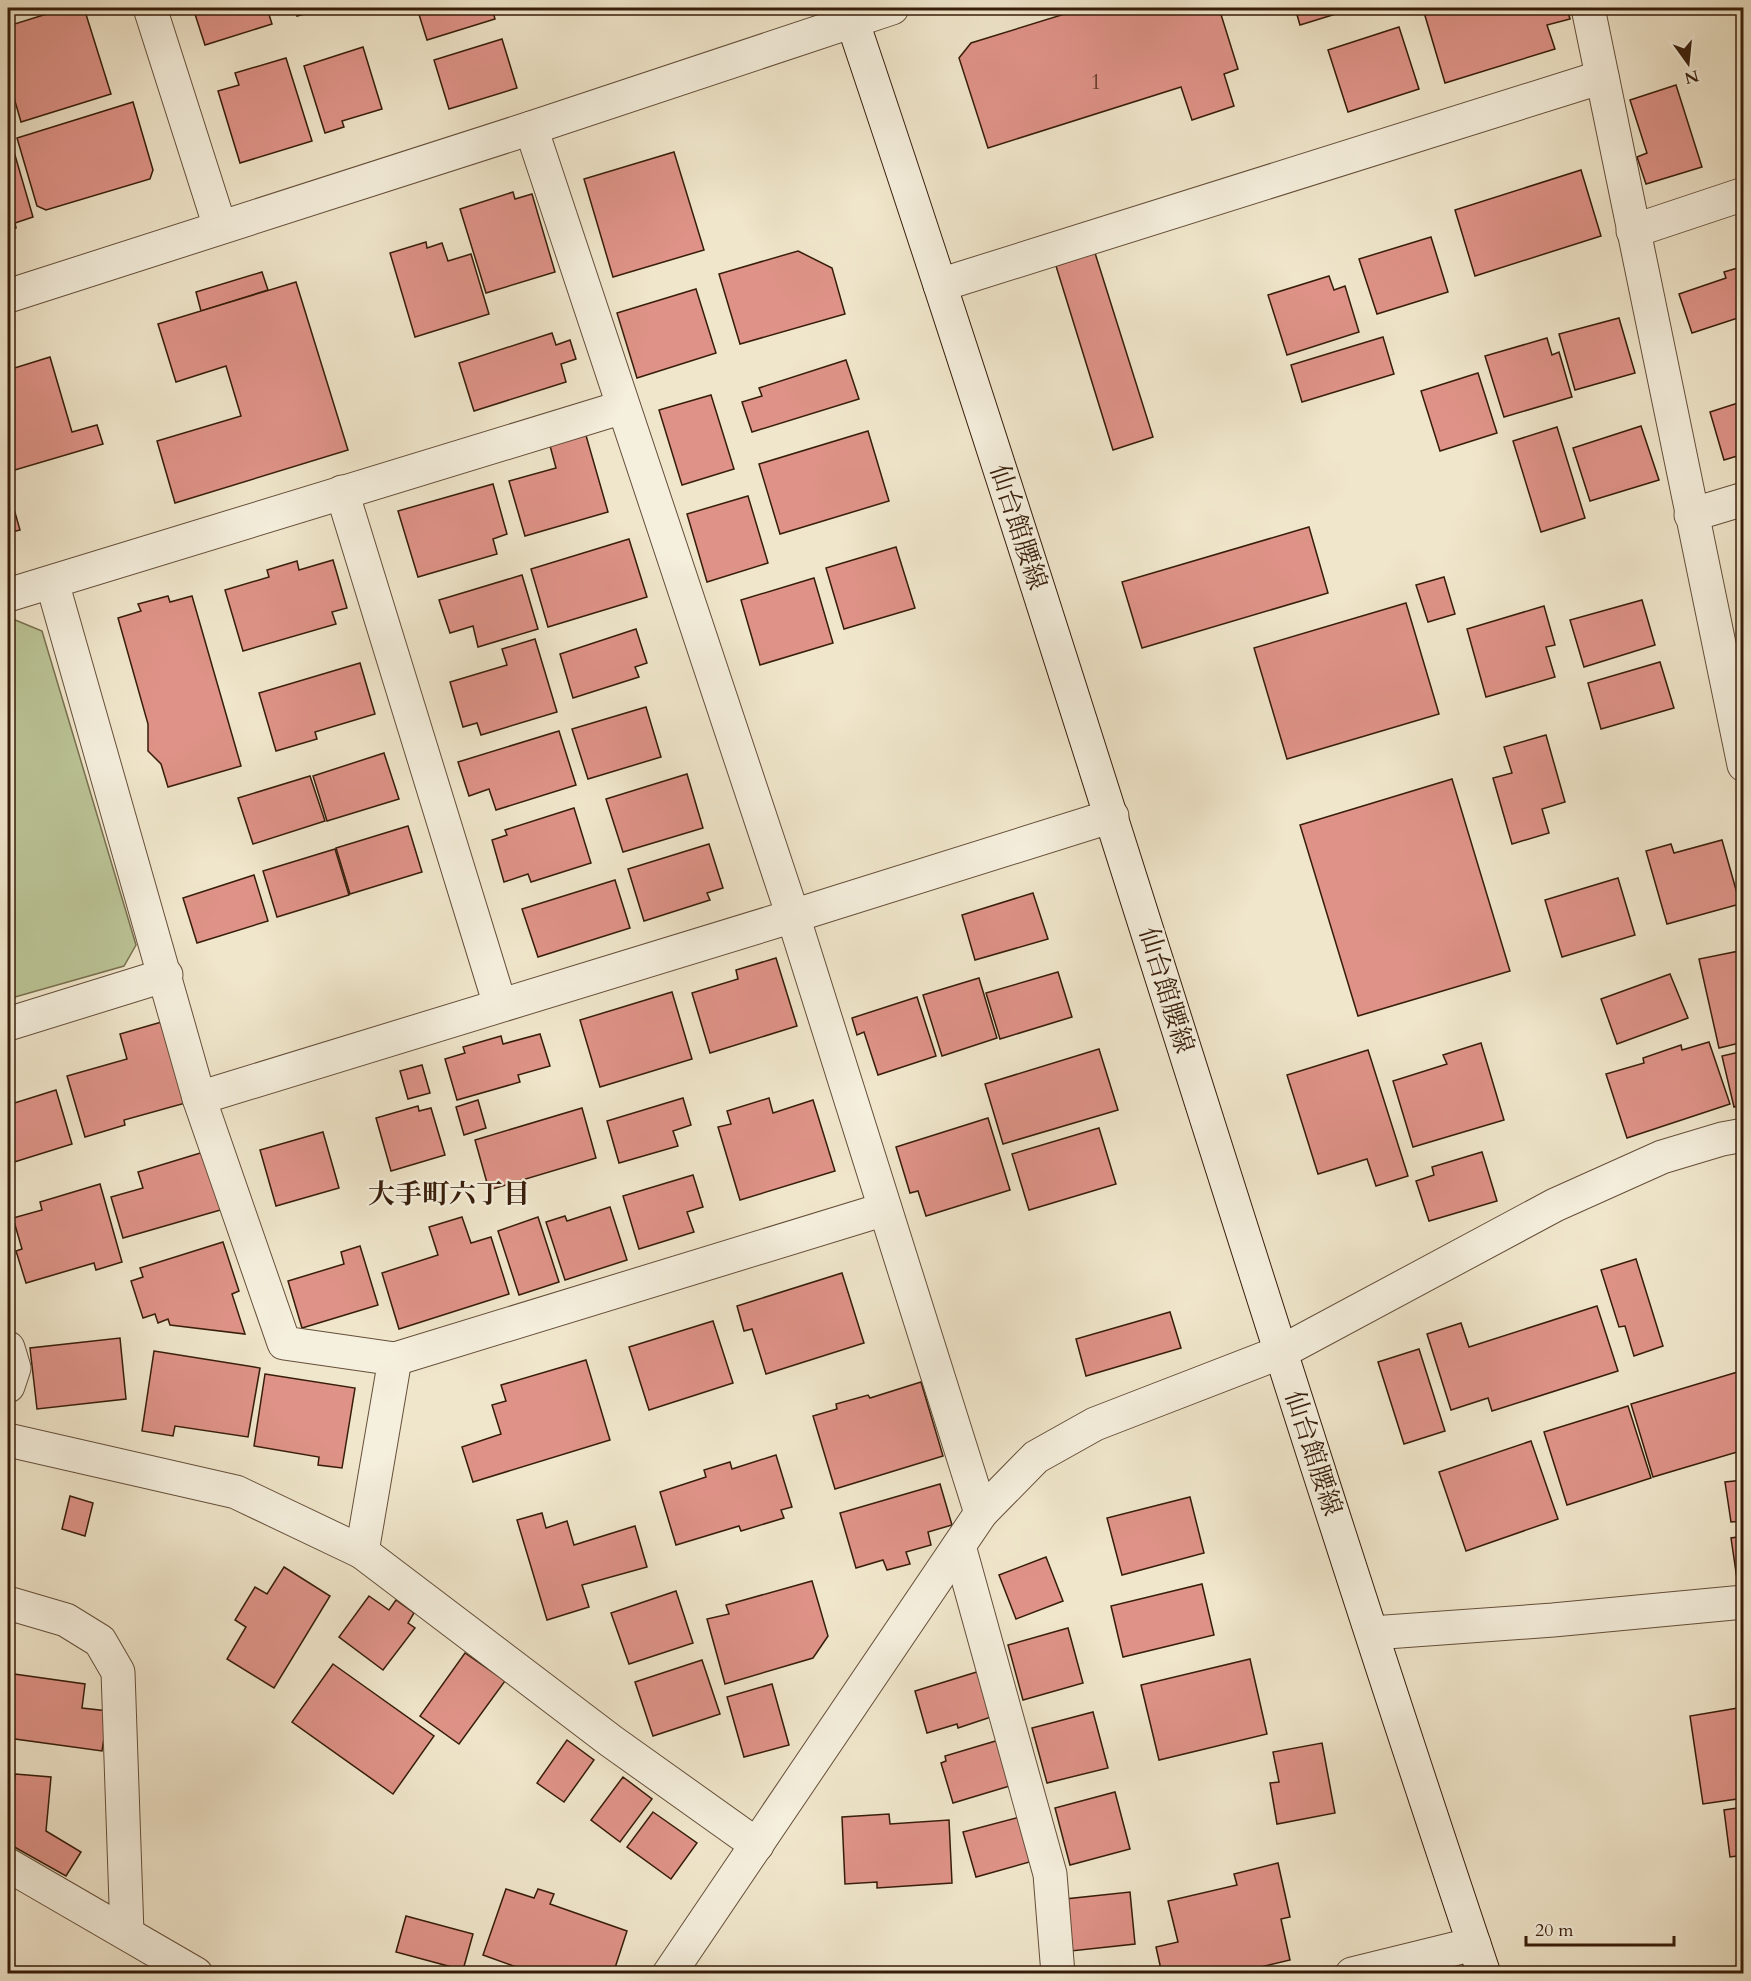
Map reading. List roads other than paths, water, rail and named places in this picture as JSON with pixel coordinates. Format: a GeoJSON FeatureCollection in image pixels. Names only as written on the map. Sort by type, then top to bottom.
{"type":"FeatureCollection","features":[{"type":"Feature","properties":{"kind":"street"},"geometry":{"type":"LineString","coordinates":[[150,8],[220,227]]}},
{"type":"Feature","properties":{"kind":"street"},"geometry":{"type":"LineString","coordinates":[[8,296],[531,128],[850,14],[892,8]]}},
{"type":"Feature","properties":{"kind":"street"},"geometry":{"type":"LineString","coordinates":[[1588,8],[1743,765]]}},
{"type":"Feature","properties":{"kind":"street","name":"仙台館腰線"},"geometry":{"type":"LineString","coordinates":[[850,14],[1112,816],[1281,1352],[1479,1959]]}},
{"type":"Feature","properties":{"kind":"street"},"geometry":{"type":"LineString","coordinates":[[940,285],[1602,77]]}},
{"type":"Feature","properties":{"kind":"street"},"geometry":{"type":"LineString","coordinates":[[531,128],[793,916],[981,1513]]}},
{"type":"Feature","properties":{"kind":"street"},"geometry":{"type":"LineString","coordinates":[[1633,231],[1743,194]]}},
{"type":"Feature","properties":{"kind":"street"},"geometry":{"type":"LineString","coordinates":[[8,595],[623,407]]}},
{"type":"Feature","properties":{"kind":"street"},"geometry":{"type":"LineString","coordinates":[[342,492],[500,1005]]}},
{"type":"Feature","properties":{"kind":"street"},"geometry":{"type":"LineString","coordinates":[[1691,515],[1743,499]]}},
{"type":"Feature","properties":{"kind":"street"},"geometry":{"type":"LineString","coordinates":[[52,582],[200,1098],[284,1342],[395,1359],[885,1209]]}},
{"type":"Feature","properties":{"kind":"street"},"geometry":{"type":"LineString","coordinates":[[200,1098],[1112,816]]}},
{"type":"Feature","properties":{"kind":"street"},"geometry":{"type":"LineString","coordinates":[[8,1024],[166,975]]}},
{"type":"Feature","properties":{"kind":"street"},"geometry":{"type":"LineString","coordinates":[[669,1974],[981,1513],[1036,1457],[1095,1424],[1281,1352],[1555,1205],[1662,1157],[1743,1135]]}},
{"type":"Feature","properties":{"kind":"street"},"geometry":{"type":"LineString","coordinates":[[8,1347],[14,1368],[8,1386]]}},
{"type":"Feature","properties":{"kind":"street"},"geometry":{"type":"LineString","coordinates":[[362,1552],[395,1359]]}},
{"type":"Feature","properties":{"kind":"street"},"geometry":{"type":"LineString","coordinates":[[8,1440],[236,1492],[362,1552],[611,1741],[757,1845]]}},
{"type":"Feature","properties":{"kind":"street"},"geometry":{"type":"LineString","coordinates":[[959,1546],[1050,1874],[1058,1974]]}},
{"type":"Feature","properties":{"kind":"street"},"geometry":{"type":"LineString","coordinates":[[1372,1633],[1553,1620],[1743,1602]]}},
{"type":"Feature","properties":{"kind":"street"},"geometry":{"type":"LineString","coordinates":[[8,1604],[66,1620],[100,1641],[118,1672],[127,1933]]}},
{"type":"Feature","properties":{"kind":"street"},"geometry":{"type":"LineString","coordinates":[[8,1865],[196,1974]]}},
{"type":"Feature","properties":{"kind":"street"},"geometry":{"type":"LineString","coordinates":[[1353,1974],[1479,1959]]}},
{"type":"Feature","properties":{"kind":"district","name":"大手町六丁目"},"geometry":{"type":"Point","coordinates":[449,1194]}}]}
